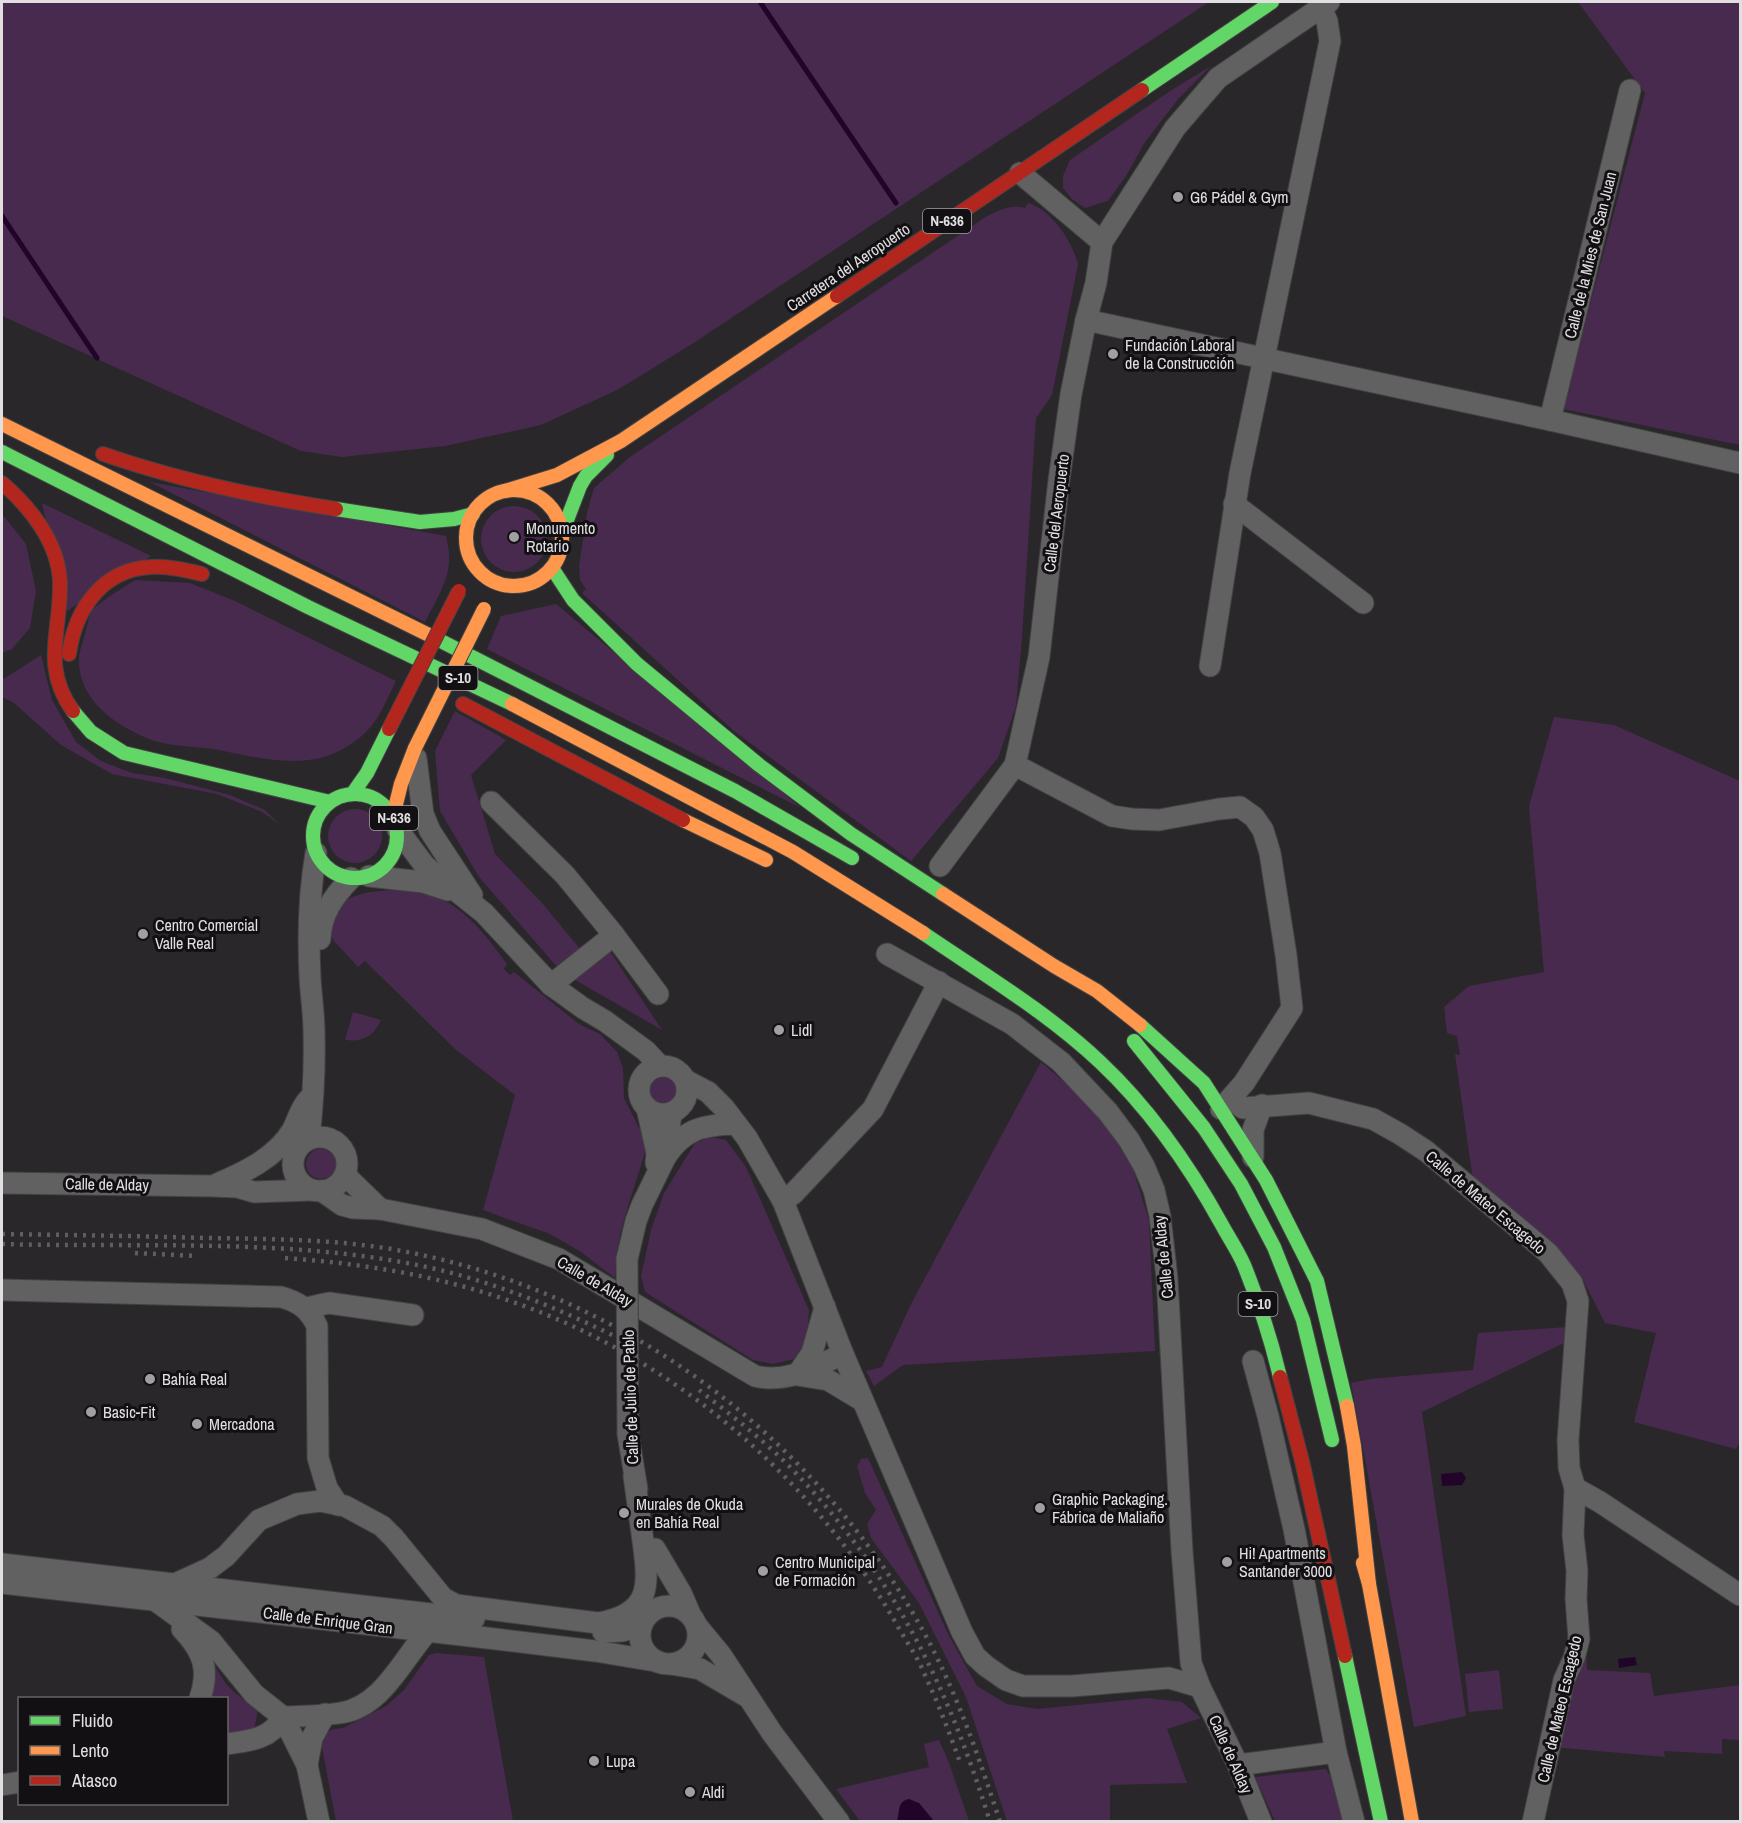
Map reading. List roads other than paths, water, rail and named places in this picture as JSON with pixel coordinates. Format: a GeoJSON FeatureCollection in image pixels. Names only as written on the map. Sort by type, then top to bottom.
{"type":"FeatureCollection","features":[{"type":"Feature","properties":{"kind":"highway","name":"Carretera del Aeropuerto"},"geometry":{"type":"LineString","coordinates":[[505,491],[557,475],[621,441],[1272,2]]}},
{"type":"Feature","properties":{"kind":"highway","name":"S-10"},"geometry":{"type":"LineString","coordinates":[[2,424],[540,690],[735,791],[860,862]]}},
{"type":"Feature","properties":{"kind":"highway","name":"Carretera del Aeropuerto"},"geometry":{"type":"LineString","coordinates":[[562,533],[586,476],[621,441]]}},
{"type":"Feature","properties":{"kind":"highway"},"geometry":{"type":"LineString","coordinates":[[93,449],[143,468],[285,501],[420,522],[454,519],[473,514],[467,537],[465,576],[484,576],[502,585],[513,586],[534,582],[552,568],[573,600],[637,664],[759,765],[851,834],[1054,966],[1097,991],[1130,1015],[1226,1104],[1253,1160],[1291,1228],[1317,1281],[1320,1292],[1347,1405],[1354,1446],[1369,1584],[1412,1821]]}},
{"type":"Feature","properties":{"kind":"highway","name":"S-10"},"geometry":{"type":"LineString","coordinates":[[2,452],[297,601],[518,706],[793,852],[905,921],[1046,1016],[1099,1061],[1134,1097],[1170,1140],[1209,1201],[1242,1263],[1269,1333],[1286,1396],[1381,1821]]}},
{"type":"Feature","properties":{"kind":"highway"},"geometry":{"type":"LineString","coordinates":[[2,476],[29,490]]}},
{"type":"Feature","properties":{"kind":"highway"},"geometry":{"type":"LineString","coordinates":[[2,483],[32,514],[56,559],[60,578],[55,637],[56,675],[69,708],[86,728],[108,745],[124,753],[330,802],[316,818],[314,846]]}},
{"type":"Feature","properties":{"kind":"highway","name":"N-636"},"geometry":{"type":"LineString","coordinates":[[473,514],[487,499],[505,491]]}},
{"type":"Feature","properties":{"kind":"highway"},"geometry":{"type":"LineString","coordinates":[[505,491],[525,491],[543,500],[556,514],[562,533]]}},
{"type":"Feature","properties":{"kind":"highway","name":"N-636"},"geometry":{"type":"LineString","coordinates":[[552,568],[562,546],[562,533]]}},
{"type":"Feature","properties":{"kind":"highway"},"geometry":{"type":"LineString","coordinates":[[86,728],[73,696],[69,662],[70,643],[75,622],[92,594],[119,574],[145,567],[170,567],[207,577],[161,555]]}},
{"type":"Feature","properties":{"kind":"highway","name":"N-636"},"geometry":{"type":"LineString","coordinates":[[353,793],[367,773],[465,576]]}},
{"type":"Feature","properties":{"kind":"highway","name":"N-636"},"geometry":{"type":"LineString","coordinates":[[360,877],[385,866],[396,849],[395,823],[401,784],[415,748],[484,609],[502,585]]}},
{"type":"Feature","properties":{"kind":"highway"},"geometry":{"type":"LineString","coordinates":[[397,671],[693,825],[774,864]]}},
{"type":"Feature","properties":{"kind":"highway"},"geometry":{"type":"LineString","coordinates":[[223,776],[267,802]]}},
{"type":"Feature","properties":{"kind":"highway","name":"N-636"},"geometry":{"type":"LineString","coordinates":[[330,802],[345,794],[372,796],[381,801],[395,823]]}},
{"type":"Feature","properties":{"kind":"highway"},"geometry":{"type":"LineString","coordinates":[[296,825],[314,846],[321,861],[334,873],[360,877]]}},
{"type":"Feature","properties":{"kind":"highway"},"geometry":{"type":"LineString","coordinates":[[844,899],[864,909],[905,921]]}},
{"type":"Feature","properties":{"kind":"highway"},"geometry":{"type":"LineString","coordinates":[[1054,966],[1122,1025],[1150,1062]]}},
{"type":"Feature","properties":{"kind":"highway","name":"S-10"},"geometry":{"type":"LineString","coordinates":[[1124,1039],[1150,1062],[1204,1128],[1241,1184],[1274,1247],[1303,1320],[1334,1448]]}},
{"type":"Feature","properties":{"kind":"highway"},"geometry":{"type":"LineString","coordinates":[[1346,1495],[1369,1584]]}},
{"type":"Feature","properties":{"kind":"street"},"geometry":{"type":"LineString","coordinates":[[1020,173],[1102,242],[1175,128],[1218,78],[1325,5],[1330,41],[1234,504],[1210,666]]}},
{"type":"Feature","properties":{"kind":"street","name":"Calle de la Mies de San Juan"},"geometry":{"type":"LineString","coordinates":[[1550,420],[1630,90]]}},
{"type":"Feature","properties":{"kind":"street","name":"Calle del Aeropuerto"},"geometry":{"type":"LineString","coordinates":[[940,866],[1015,765],[1038,657],[1071,394],[1096,283],[1102,242]]}},
{"type":"Feature","properties":{"kind":"street"},"geometry":{"type":"LineString","coordinates":[[1086,320],[1740,463]]}},
{"type":"Feature","properties":{"kind":"street"},"geometry":{"type":"LineString","coordinates":[[1234,504],[1363,603]]}},
{"type":"Feature","properties":{"kind":"street"},"geometry":{"type":"LineString","coordinates":[[415,748],[423,814],[430,831],[484,913]]}},
{"type":"Feature","properties":{"kind":"street"},"geometry":{"type":"LineString","coordinates":[[1015,765],[1112,816],[1160,820],[1240,807],[1254,817],[1263,830],[1274,876],[1292,1008],[1244,1083],[1226,1104]]}},
{"type":"Feature","properties":{"kind":"street"},"geometry":{"type":"LineString","coordinates":[[491,802],[564,875],[614,935],[658,994]]}},
{"type":"Feature","properties":{"kind":"street"},"geometry":{"type":"LineString","coordinates":[[395,823],[425,866],[484,913],[551,985],[617,1030],[660,1066],[675,1069],[685,1080],[708,1092],[736,1124],[762,1162],[783,1201],[843,1354],[962,1632],[975,1656],[1006,1680],[1023,1686],[1072,1686],[1169,1678],[1200,1687]]}},
{"type":"Feature","properties":{"kind":"street"},"geometry":{"type":"LineString","coordinates":[[314,846],[310,977],[314,1032],[314,1094],[318,1138]]}},
{"type":"Feature","properties":{"kind":"street"},"geometry":{"type":"LineString","coordinates":[[314,1032],[321,977],[321,927],[331,900],[360,877],[423,882],[463,894]]}},
{"type":"Feature","properties":{"kind":"street"},"geometry":{"type":"LineString","coordinates":[[551,985],[614,935]]}},
{"type":"Feature","properties":{"kind":"street","name":"Calle de Alday"},"geometry":{"type":"LineString","coordinates":[[887,954],[1012,1024],[1061,1062],[1108,1112],[1129,1140],[1144,1166],[1154,1190],[1160,1216],[1167,1278],[1191,1663],[1261,1821]]}},
{"type":"Feature","properties":{"kind":"street"},"geometry":{"type":"LineString","coordinates":[[783,1201],[793,1194],[873,1109],[939,982]]}},
{"type":"Feature","properties":{"kind":"street"},"geometry":{"type":"LineString","coordinates":[[617,1030],[641,1079]]}},
{"type":"Feature","properties":{"kind":"street"},"geometry":{"type":"LineString","coordinates":[[660,1066],[646,1072],[641,1079],[639,1095],[648,1108],[658,1113],[677,1108],[702,1107],[736,1124]]}},
{"type":"Feature","properties":{"kind":"street"},"geometry":{"type":"LineString","coordinates":[[677,1108],[687,1088],[685,1080]]}},
{"type":"Feature","properties":{"kind":"street","name":"Calle de Alday"},"geometry":{"type":"LineString","coordinates":[[212,1186],[237,1176],[263,1161],[291,1132],[302,1107],[314,1094]]}},
{"type":"Feature","properties":{"kind":"street","name":"Calle de Mateo Escagedo"},"geometry":{"type":"LineString","coordinates":[[1226,1104],[1243,1108],[1310,1103],[1373,1119],[1426,1151],[1526,1232],[1572,1283],[1578,1301],[1568,1440],[1569,1468],[1575,1488],[1573,1535],[1577,1571],[1576,1599],[1579,1639],[1574,1658],[1564,1680],[1533,1821]]}},
{"type":"Feature","properties":{"kind":"street"},"geometry":{"type":"LineString","coordinates":[[1253,1160],[1253,1130],[1262,1105]]}},
{"type":"Feature","properties":{"kind":"street","name":"Calle de Julio de Pablo"},"geometry":{"type":"LineString","coordinates":[[648,1108],[657,1153],[655,1178]]}},
{"type":"Feature","properties":{"kind":"street","name":"Calle de Julio de Pablo"},"geometry":{"type":"LineString","coordinates":[[666,1156],[677,1108]]}},
{"type":"Feature","properties":{"kind":"street","name":"Calle de Julio de Pablo"},"geometry":{"type":"LineString","coordinates":[[338,1505],[368,1517],[382,1526],[400,1545],[431,1586],[443,1598],[456,1605],[598,1623],[616,1620],[635,1609],[646,1590],[647,1572],[628,1434],[627,1259],[636,1221],[655,1178],[674,1144],[698,1128],[736,1124]]}},
{"type":"Feature","properties":{"kind":"street"},"geometry":{"type":"LineString","coordinates":[[318,1138],[336,1141],[346,1156],[347,1166],[345,1175],[336,1186],[317,1190],[298,1180],[294,1173],[293,1156],[297,1149],[318,1138]]}},
{"type":"Feature","properties":{"kind":"street","name":"Calle de Alday"},"geometry":{"type":"LineString","coordinates":[[237,1187],[257,1180],[293,1156]]}},
{"type":"Feature","properties":{"kind":"street"},"geometry":{"type":"LineString","coordinates":[[345,1175],[380,1209]]}},
{"type":"Feature","properties":{"kind":"street","name":"Calle de Alday"},"geometry":{"type":"LineString","coordinates":[[2,1183],[212,1186],[237,1187],[254,1192],[317,1190],[342,1205],[353,1208],[380,1209],[482,1229],[559,1259],[755,1377],[771,1379],[797,1375],[843,1354]]}},
{"type":"Feature","properties":{"kind":"street"},"geometry":{"type":"LineString","coordinates":[[2,1290],[281,1298],[294,1301],[306,1308],[313,1316],[318,1333],[318,1458],[327,1488],[338,1505]]}},
{"type":"Feature","properties":{"kind":"street"},"geometry":{"type":"LineString","coordinates":[[306,1308],[329,1303],[413,1315]]}},
{"type":"Feature","properties":{"kind":"street"},"geometry":{"type":"LineString","coordinates":[[797,1375],[812,1353],[825,1307]]}},
{"type":"Feature","properties":{"kind":"street"},"geometry":{"type":"LineString","coordinates":[[1253,1361],[1294,1529],[1336,1752],[1354,1821]]}},
{"type":"Feature","properties":{"kind":"street","name":"Calle de Alday"},"geometry":{"type":"LineString","coordinates":[[797,1375],[828,1380],[863,1401]]}},
{"type":"Feature","properties":{"kind":"street"},"geometry":{"type":"LineString","coordinates":[[303,1503],[318,1458]]}},
{"type":"Feature","properties":{"kind":"street","name":"Calle de Julio de Pablo"},"geometry":{"type":"LineString","coordinates":[[634,1476],[655,1549],[657,1596],[647,1618]]}},
{"type":"Feature","properties":{"kind":"street"},"geometry":{"type":"LineString","coordinates":[[1575,1488],[1600,1502],[1740,1595]]}},
{"type":"Feature","properties":{"kind":"street"},"geometry":{"type":"LineString","coordinates":[[175,1584],[210,1568],[226,1556],[259,1520],[303,1503],[320,1501],[338,1505]]}},
{"type":"Feature","properties":{"kind":"street","name":"Calle de Julio de Pablo"},"geometry":{"type":"LineString","coordinates":[[655,1549],[681,1593],[693,1620],[721,1655],[747,1696],[839,1821]]}},
{"type":"Feature","properties":{"kind":"street","name":"Calle de Enrique Gran"},"geometry":{"type":"LineString","coordinates":[[2,1564],[592,1633],[622,1631],[647,1618]]}},
{"type":"Feature","properties":{"kind":"street","name":"Calle de Enrique Gran"},"geometry":{"type":"LineString","coordinates":[[2,1583],[596,1651],[663,1663]]}},
{"type":"Feature","properties":{"kind":"street"},"geometry":{"type":"LineString","coordinates":[[155,1600],[195,1644],[203,1660],[206,1669],[200,1697]]}},
{"type":"Feature","properties":{"kind":"street"},"geometry":{"type":"LineString","coordinates":[[155,1600],[211,1641],[254,1694],[283,1717],[303,1758],[319,1821]]}},
{"type":"Feature","properties":{"kind":"street"},"geometry":{"type":"LineString","coordinates":[[672,1605],[682,1608],[693,1620],[697,1643],[693,1652],[679,1662],[663,1663],[647,1655],[641,1646],[639,1636],[647,1618],[662,1606],[672,1605]]}},
{"type":"Feature","properties":{"kind":"street"},"geometry":{"type":"LineString","coordinates":[[283,1717],[342,1713],[373,1699],[427,1632]]}},
{"type":"Feature","properties":{"kind":"street","name":"Calle de Julio de Pablo"},"geometry":{"type":"LineString","coordinates":[[663,1663],[700,1669],[747,1696]]}},
{"type":"Feature","properties":{"kind":"street"},"geometry":{"type":"LineString","coordinates":[[303,1758],[325,1714]]}},
{"type":"Feature","properties":{"kind":"street"},"geometry":{"type":"LineString","coordinates":[[254,1740],[277,1729],[283,1717]]}},
{"type":"Feature","properties":{"kind":"street"},"geometry":{"type":"LineString","coordinates":[[228,1744],[254,1740],[281,1744],[303,1758]]}},
{"type":"Feature","properties":{"kind":"street"},"geometry":{"type":"LineString","coordinates":[[1238,1765],[1336,1752]]}},
{"type":"Feature","properties":{"kind":"street"},"geometry":{"type":"LineString","coordinates":[[2,1785],[18,1782]]}},
{"type":"Feature","properties":{"kind":"street","name":"Calle de Julio de Pablo"},"geometry":{"type":"LineString","coordinates":[[816,1792],[821,1821]]}},
{"type":"Feature","properties":{"kind":"waterway"},"geometry":{"type":"LineString","coordinates":[[760,2],[896,203]]}},
{"type":"Feature","properties":{"kind":"waterway"},"geometry":{"type":"LineString","coordinates":[[2,216],[97,358]]}},
{"type":"Feature","properties":{"kind":"railway"},"geometry":{"type":"LineString","coordinates":[[2,1234],[296,1240],[385,1248],[467,1266],[545,1294],[620,1329],[690,1373],[755,1424],[815,1482],[868,1546],[914,1615],[940,1664],[973,1742],[1000,1822]]}},
{"type":"Feature","properties":{"kind":"railway"},"geometry":{"type":"LineString","coordinates":[[2,1244],[278,1248],[387,1260],[464,1276],[512,1292],[581,1320],[626,1342]]}},
{"type":"Feature","properties":{"kind":"railway"},"geometry":{"type":"LineString","coordinates":[[135,1253],[198,1256]]}},
{"type":"Feature","properties":{"kind":"railway"},"geometry":{"type":"LineString","coordinates":[[285,1258],[363,1266],[439,1280],[489,1294],[552,1317],[613,1346],[670,1381],[724,1421],[774,1466],[820,1515],[861,1568],[918,1661],[939,1707],[961,1765]]}},
{"type":"Feature","properties":{"kind":"railway"},"geometry":{"type":"LineString","coordinates":[[699,1390],[734,1417],[789,1466],[857,1546],[886,1588],[912,1631],[955,1723],[990,1822]]}},
{"type":"Feature","properties":{"kind":"place","name":"G6 Pádel & Gym"},"geometry":{"type":"Point","coordinates":[1178,197]}},
{"type":"Feature","properties":{"kind":"place","name":"Fundación Laboral de la Construcción"},"geometry":{"type":"Point","coordinates":[1113,354]}},
{"type":"Feature","properties":{"kind":"place","name":"Monumento Rotario"},"geometry":{"type":"Point","coordinates":[514,537]}},
{"type":"Feature","properties":{"kind":"place","name":"Centro Comercial Valle Real"},"geometry":{"type":"Point","coordinates":[143,934]}},
{"type":"Feature","properties":{"kind":"place","name":"Lidl"},"geometry":{"type":"Point","coordinates":[779,1030]}},
{"type":"Feature","properties":{"kind":"place","name":"Bahía Real"},"geometry":{"type":"Point","coordinates":[150,1379]}},
{"type":"Feature","properties":{"kind":"place","name":"Basic-Fit"},"geometry":{"type":"Point","coordinates":[91,1412]}},
{"type":"Feature","properties":{"kind":"place","name":"Mercadona"},"geometry":{"type":"Point","coordinates":[197,1424]}},
{"type":"Feature","properties":{"kind":"place","name":"Graphic Packaging. Fábrica de Maliaño"},"geometry":{"type":"Point","coordinates":[1040,1508]}},
{"type":"Feature","properties":{"kind":"place","name":"Murales de Okuda en Bahía Real"},"geometry":{"type":"Point","coordinates":[624,1513]}},
{"type":"Feature","properties":{"kind":"place","name":"Hi! Apartments Santander 3000"},"geometry":{"type":"Point","coordinates":[1227,1562]}},
{"type":"Feature","properties":{"kind":"place","name":"Centro Municipal de Formación"},"geometry":{"type":"Point","coordinates":[763,1571]}},
{"type":"Feature","properties":{"kind":"place","name":"Lupa"},"geometry":{"type":"Point","coordinates":[594,1761]}},
{"type":"Feature","properties":{"kind":"place","name":"Aldi"},"geometry":{"type":"Point","coordinates":[690,1792]}}]}
